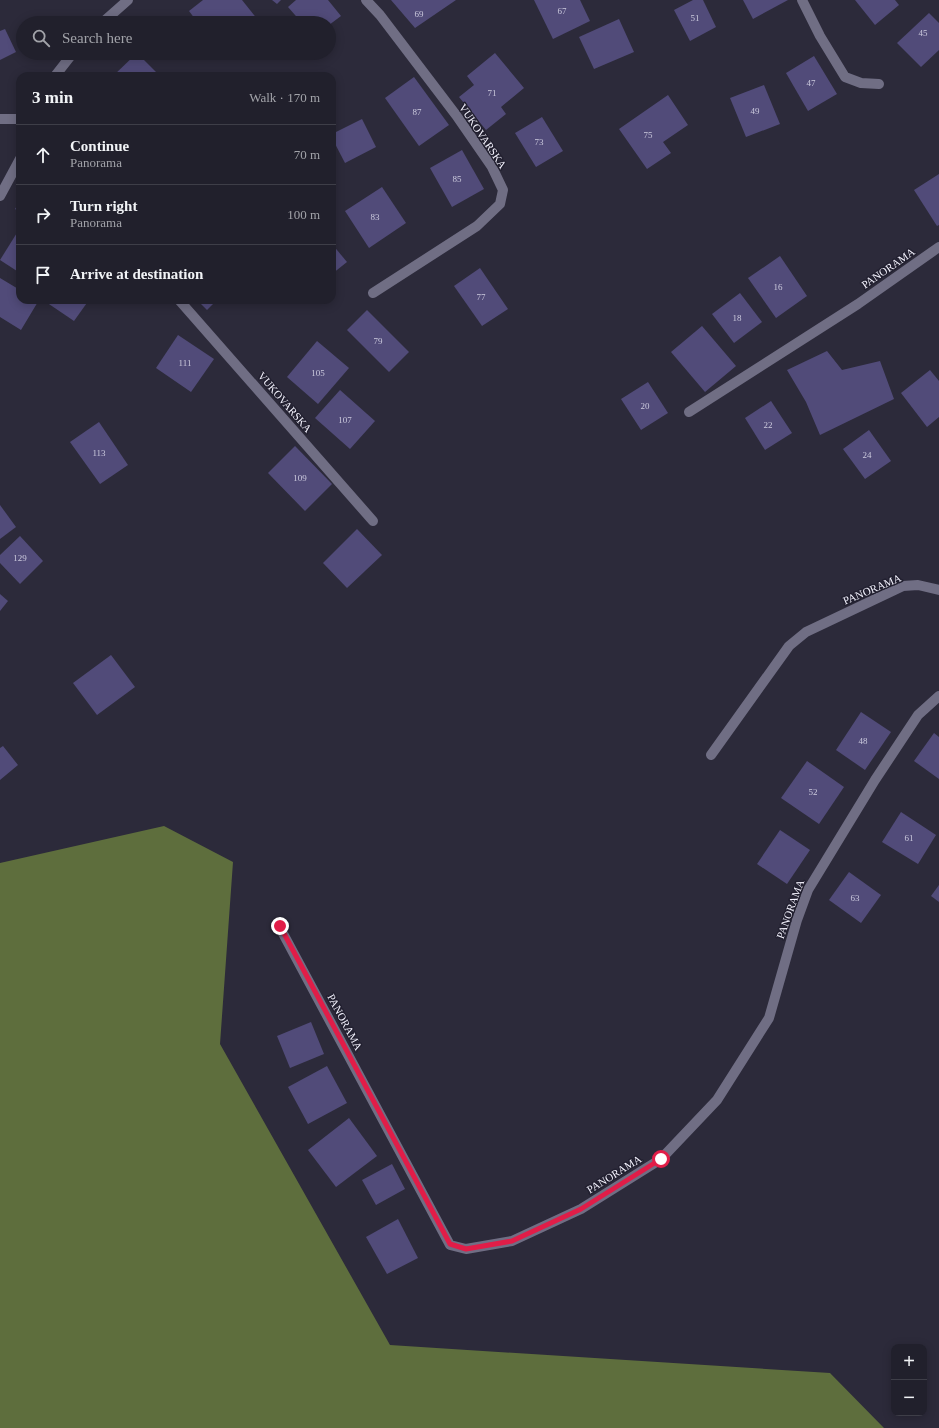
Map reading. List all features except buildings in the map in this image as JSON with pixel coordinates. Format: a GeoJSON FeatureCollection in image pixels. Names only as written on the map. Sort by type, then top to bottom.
{"type":"FeatureCollection","features":[{"type":"Feature","properties":{"kind":"street"},"geometry":{"type":"LineString","coordinates":[[110,16],[128,0]]}},
{"type":"Feature","properties":{"kind":"street","name":"VUKOVARSKA"},"geometry":{"type":"LineString","coordinates":[[366,0],[380,15],[456,115],[492,167],[503,190],[500,204],[477,226],[373,293]]}},
{"type":"Feature","properties":{"kind":"street"},"geometry":{"type":"LineString","coordinates":[[802,0],[820,36],[846,77],[861,83],[879,84]]}},
{"type":"Feature","properties":{"kind":"street"},"geometry":{"type":"LineString","coordinates":[[57,72],[67,60]]}},
{"type":"Feature","properties":{"kind":"street"},"geometry":{"type":"LineString","coordinates":[[0,120],[16,119]]}},
{"type":"Feature","properties":{"kind":"street"},"geometry":{"type":"LineString","coordinates":[[0,196],[16,166]]}},
{"type":"Feature","properties":{"kind":"street","name":"PANORAMA"},"geometry":{"type":"LineString","coordinates":[[689,412],[858,304],[939,247]]}},
{"type":"Feature","properties":{"kind":"street","name":"VUKOVARSKA"},"geometry":{"type":"LineString","coordinates":[[183,304],[373,520]]}},
{"type":"Feature","properties":{"kind":"street","name":"PANORAMA"},"geometry":{"type":"LineString","coordinates":[[711,755],[789,646],[806,632],[903,586],[918,585],[939,590]]}},
{"type":"Feature","properties":{"kind":"street","name":"PANORAMA"},"geometry":{"type":"LineString","coordinates":[[280,926],[450,1244],[466,1249],[512,1241],[581,1209],[661,1159],[716,1100],[769,1018],[796,920],[808,890],[875,780],[918,715],[939,696]]}},
{"type":"Feature","properties":{"kind":"green space"},"geometry":{"type":"Polygon","coordinates":[[[164,826],[233,862],[220,1044],[390,1345],[830,1373],[884,1428],[0,1428],[0,863],[164,826]]]}},
{"type":"Feature","properties":{"kind":"route"},"geometry":{"type":"LineString","coordinates":[[280,926],[450,1244],[466,1249],[512,1241],[581,1209],[661,1159]]}}]}
